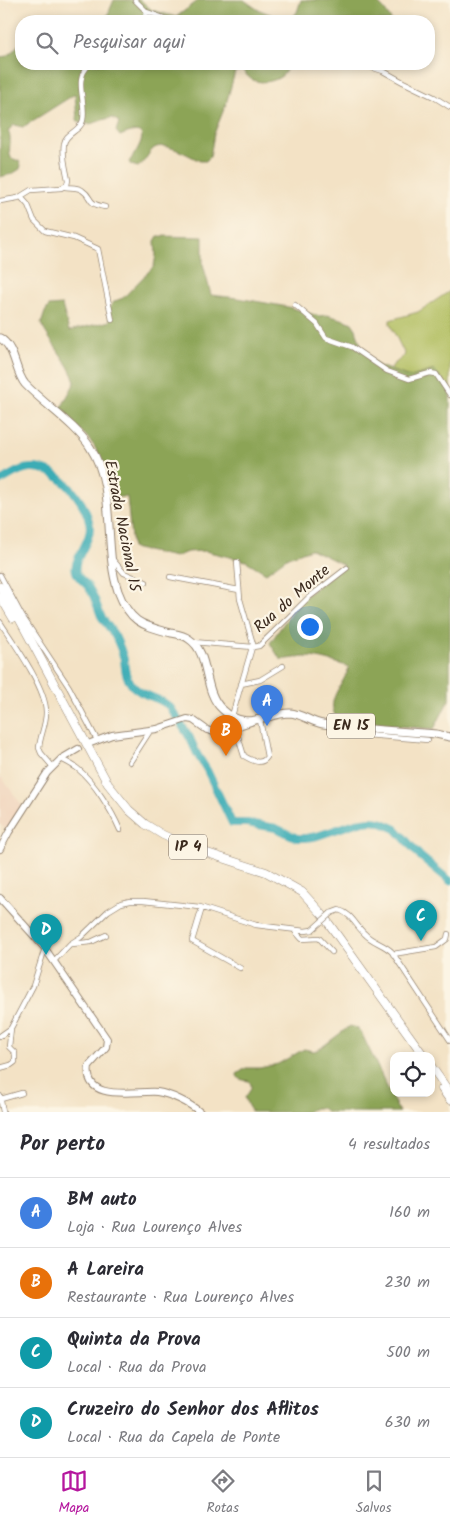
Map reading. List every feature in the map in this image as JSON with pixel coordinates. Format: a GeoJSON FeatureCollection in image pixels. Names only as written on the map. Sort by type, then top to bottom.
{"type":"FeatureCollection","features":[{"type":"Feature","properties":{"kind":"highway","name":"IP 4"},"geometry":{"type":"LineString","coordinates":[[0,587],[18,615],[108,784],[124,805],[145,824],[169,838],[192,848],[266,872],[302,892],[327,921],[421,1052]]}},
{"type":"Feature","properties":{"kind":"highway","name":"IP 4"},"geometry":{"type":"LineString","coordinates":[[0,596],[111,796],[124,812],[146,830],[167,843],[264,876],[300,896],[335,938],[416,1052]]}},
{"type":"Feature","properties":{"kind":"highway"},"geometry":{"type":"LineString","coordinates":[[435,1072],[450,1093]]}},
{"type":"Feature","properties":{"kind":"highway"},"geometry":{"type":"LineString","coordinates":[[435,1079],[450,1100]]}},
{"type":"Feature","properties":{"kind":"main road","name":"Estrada Nacional 15"},"geometry":{"type":"LineString","coordinates":[[0,338],[6,342],[11,350],[22,379],[80,435],[94,454],[99,466],[107,500],[112,559],[118,590],[123,602],[136,620],[146,626],[184,636],[193,642]]}},
{"type":"Feature","properties":{"kind":"main road"},"geometry":{"type":"LineString","coordinates":[[193,642],[201,654],[214,699],[232,723]]}},
{"type":"Feature","properties":{"kind":"main road","name":"EN 15"},"geometry":{"type":"LineString","coordinates":[[232,723],[258,721],[292,714],[319,723],[439,734],[450,737]]}},
{"type":"Feature","properties":{"kind":"street"},"geometry":{"type":"LineString","coordinates":[[135,0],[147,12],[155,15]]}},
{"type":"Feature","properties":{"kind":"street"},"geometry":{"type":"LineString","coordinates":[[65,187],[68,180],[64,144],[67,137],[81,124],[83,116],[80,80],[84,70]]}},
{"type":"Feature","properties":{"kind":"street"},"geometry":{"type":"LineString","coordinates":[[380,70],[434,96],[450,107]]}},
{"type":"Feature","properties":{"kind":"street"},"geometry":{"type":"LineString","coordinates":[[0,201],[21,196],[32,190],[65,187],[79,189],[85,193],[92,203],[105,207]]}},
{"type":"Feature","properties":{"kind":"street"},"geometry":{"type":"LineString","coordinates":[[21,196],[28,205],[34,220],[45,230],[74,238],[98,249],[112,320]]}},
{"type":"Feature","properties":{"kind":"street"},"geometry":{"type":"LineString","coordinates":[[295,305],[317,324],[328,340],[352,347],[379,367],[404,378],[412,379],[428,374],[436,374],[450,395]]}},
{"type":"Feature","properties":{"kind":"street"},"geometry":{"type":"LineString","coordinates":[[112,559],[124,572],[146,582]]}},
{"type":"Feature","properties":{"kind":"street"},"geometry":{"type":"LineString","coordinates":[[237,562],[239,590],[253,647],[241,684],[232,723],[244,756],[258,762],[264,761],[267,757],[258,721]]}},
{"type":"Feature","properties":{"kind":"street","name":"Rua do Monte"},"geometry":{"type":"LineString","coordinates":[[253,647],[262,643],[308,598],[347,568]]}},
{"type":"Feature","properties":{"kind":"street"},"geometry":{"type":"LineString","coordinates":[[0,575],[22,616],[71,690],[97,740]]}},
{"type":"Feature","properties":{"kind":"street"},"geometry":{"type":"LineString","coordinates":[[170,577],[239,590]]}},
{"type":"Feature","properties":{"kind":"street"},"geometry":{"type":"LineString","coordinates":[[0,622],[26,660],[45,702],[46,715],[39,748],[40,752],[53,767]]}},
{"type":"Feature","properties":{"kind":"street"},"geometry":{"type":"LineString","coordinates":[[193,642],[253,647]]}},
{"type":"Feature","properties":{"kind":"street"},"geometry":{"type":"LineString","coordinates":[[241,684],[260,680],[283,666]]}},
{"type":"Feature","properties":{"kind":"street"},"geometry":{"type":"LineString","coordinates":[[88,744],[120,733],[150,731],[181,720],[192,719],[214,733],[219,733],[232,723]]}},
{"type":"Feature","properties":{"kind":"street"},"geometry":{"type":"LineString","coordinates":[[350,726],[350,731],[354,734],[428,740]]}},
{"type":"Feature","properties":{"kind":"street"},"geometry":{"type":"LineString","coordinates":[[130,762],[150,731]]}},
{"type":"Feature","properties":{"kind":"street"},"geometry":{"type":"LineString","coordinates":[[0,849],[25,807],[53,767],[78,749]]}},
{"type":"Feature","properties":{"kind":"street"},"geometry":{"type":"LineString","coordinates":[[61,760],[75,766],[82,772],[110,808],[120,830]]}},
{"type":"Feature","properties":{"kind":"street"},"geometry":{"type":"LineString","coordinates":[[0,898],[45,948],[108,1040],[106,1047],[90,1064],[91,1080],[95,1085],[117,1094],[160,1093],[186,1103],[200,1112]]}},
{"type":"Feature","properties":{"kind":"street"},"geometry":{"type":"LineString","coordinates":[[41,960],[52,959],[70,944],[81,938],[110,910],[125,902],[141,900],[202,908],[256,925],[306,932],[312,930],[331,913],[339,910],[347,913],[365,934],[381,943],[394,954],[450,1040]]}},
{"type":"Feature","properties":{"kind":"street"},"geometry":{"type":"LineString","coordinates":[[202,908],[192,941],[240,968]]}},
{"type":"Feature","properties":{"kind":"street"},"geometry":{"type":"LineString","coordinates":[[294,930],[302,940],[319,938],[332,952]]}},
{"type":"Feature","properties":{"kind":"street"},"geometry":{"type":"LineString","coordinates":[[394,954],[438,946],[448,939],[448,934]]}},
{"type":"Feature","properties":{"kind":"street"},"geometry":{"type":"LineString","coordinates":[[70,944],[90,942],[106,935]]}},
{"type":"Feature","properties":{"kind":"street"},"geometry":{"type":"LineString","coordinates":[[0,1068],[15,1062],[15,1053],[8,1046],[10,1029],[32,987],[45,948]]}},
{"type":"Feature","properties":{"kind":"street"},"geometry":{"type":"LineString","coordinates":[[0,1036],[10,1029]]}},
{"type":"Feature","properties":{"kind":"street"},"geometry":{"type":"LineString","coordinates":[[3,1112],[0,1098],[22,1093]]}},
{"type":"Feature","properties":{"kind":"shaded area"},"geometry":{"type":"Polygon","coordinates":[[[0,777],[23,807],[8,830],[0,824],[0,777]]]}},
{"type":"Feature","properties":{"kind":"green space"},"geometry":{"type":"Polygon","coordinates":[[[114,0],[140,0],[152,10],[169,15],[108,15],[114,0]]]}},
{"type":"Feature","properties":{"kind":"green space"},"geometry":{"type":"Polygon","coordinates":[[[199,0],[244,0],[257,9],[272,15],[179,15],[199,0]]]}},
{"type":"Feature","properties":{"kind":"green space"},"geometry":{"type":"Polygon","coordinates":[[[301,0],[375,0],[388,15],[294,15],[301,0]]]}},
{"type":"Feature","properties":{"kind":"green space"},"geometry":{"type":"Polygon","coordinates":[[[15,48],[15,70],[242,70],[235,72],[226,104],[214,134],[210,157],[206,161],[200,161],[177,150],[163,146],[153,149],[138,167],[131,165],[129,162],[140,143],[141,133],[137,131],[120,136],[116,131],[119,122],[113,118],[90,124],[81,123],[77,120],[75,94],[23,127],[14,125],[8,131],[11,158],[19,161],[21,165],[20,169],[12,174],[0,177],[0,57],[8,56],[15,48]]]}},
{"type":"Feature","properties":{"kind":"green space"},"geometry":{"type":"Polygon","coordinates":[[[242,70],[286,70],[279,78],[268,82],[251,79],[242,70]]]}},
{"type":"Feature","properties":{"kind":"green space"},"geometry":{"type":"Polygon","coordinates":[[[158,236],[203,237],[203,264],[211,295],[288,307],[319,316],[327,315],[345,320],[352,323],[356,329],[361,346],[379,366],[410,377],[434,370],[450,392],[450,698],[434,729],[339,721],[334,714],[333,700],[349,667],[316,658],[280,659],[270,643],[299,601],[344,565],[311,549],[288,557],[266,573],[246,561],[205,551],[187,552],[175,557],[132,548],[127,497],[109,497],[105,474],[94,445],[59,412],[75,382],[69,367],[41,324],[49,306],[62,305],[69,331],[110,321],[108,309],[115,301],[123,298],[154,266],[156,255],[155,241],[158,236]]]}},
{"type":"Feature","properties":{"kind":"green space"},"geometry":{"type":"Polygon","coordinates":[[[450,291],[450,392],[391,371],[392,366],[405,355],[390,324],[390,320],[418,312],[450,291]]]}},
{"type":"Feature","properties":{"kind":"green space"},"geometry":{"type":"Polygon","coordinates":[[[350,1026],[357,1028],[361,1032],[390,1093],[390,1097],[392,1097],[399,1112],[327,1112],[322,1108],[316,1108],[305,1112],[252,1112],[245,1098],[250,1090],[250,1083],[249,1081],[239,1079],[237,1074],[246,1068],[260,1068],[278,1064],[304,1049],[318,1050],[350,1026]]]}},
{"type":"Feature","properties":{"kind":"waterway"},"geometry":{"type":"LineString","coordinates":[[0,481],[23,469],[41,469],[60,478],[75,494],[86,512],[90,529],[89,536],[76,563],[75,569],[77,574],[88,586],[101,616],[116,638],[124,659],[129,681],[140,692],[166,703],[170,707],[190,738],[232,823],[247,823],[276,828],[297,838],[306,838],[356,823],[380,822],[396,829],[420,856],[450,881]]}},
{"type":"Feature","properties":{"kind":"place","name":"BM auto"},"geometry":{"type":"Point","coordinates":[267,726]}},
{"type":"Feature","properties":{"kind":"place","name":"A Lareira"},"geometry":{"type":"Point","coordinates":[226,756]}},
{"type":"Feature","properties":{"kind":"place","name":"Quinta da Prova"},"geometry":{"type":"Point","coordinates":[421,941]}},
{"type":"Feature","properties":{"kind":"place","name":"Cruzeiro do Senhor dos Aflitos"},"geometry":{"type":"Point","coordinates":[46,955]}}]}
